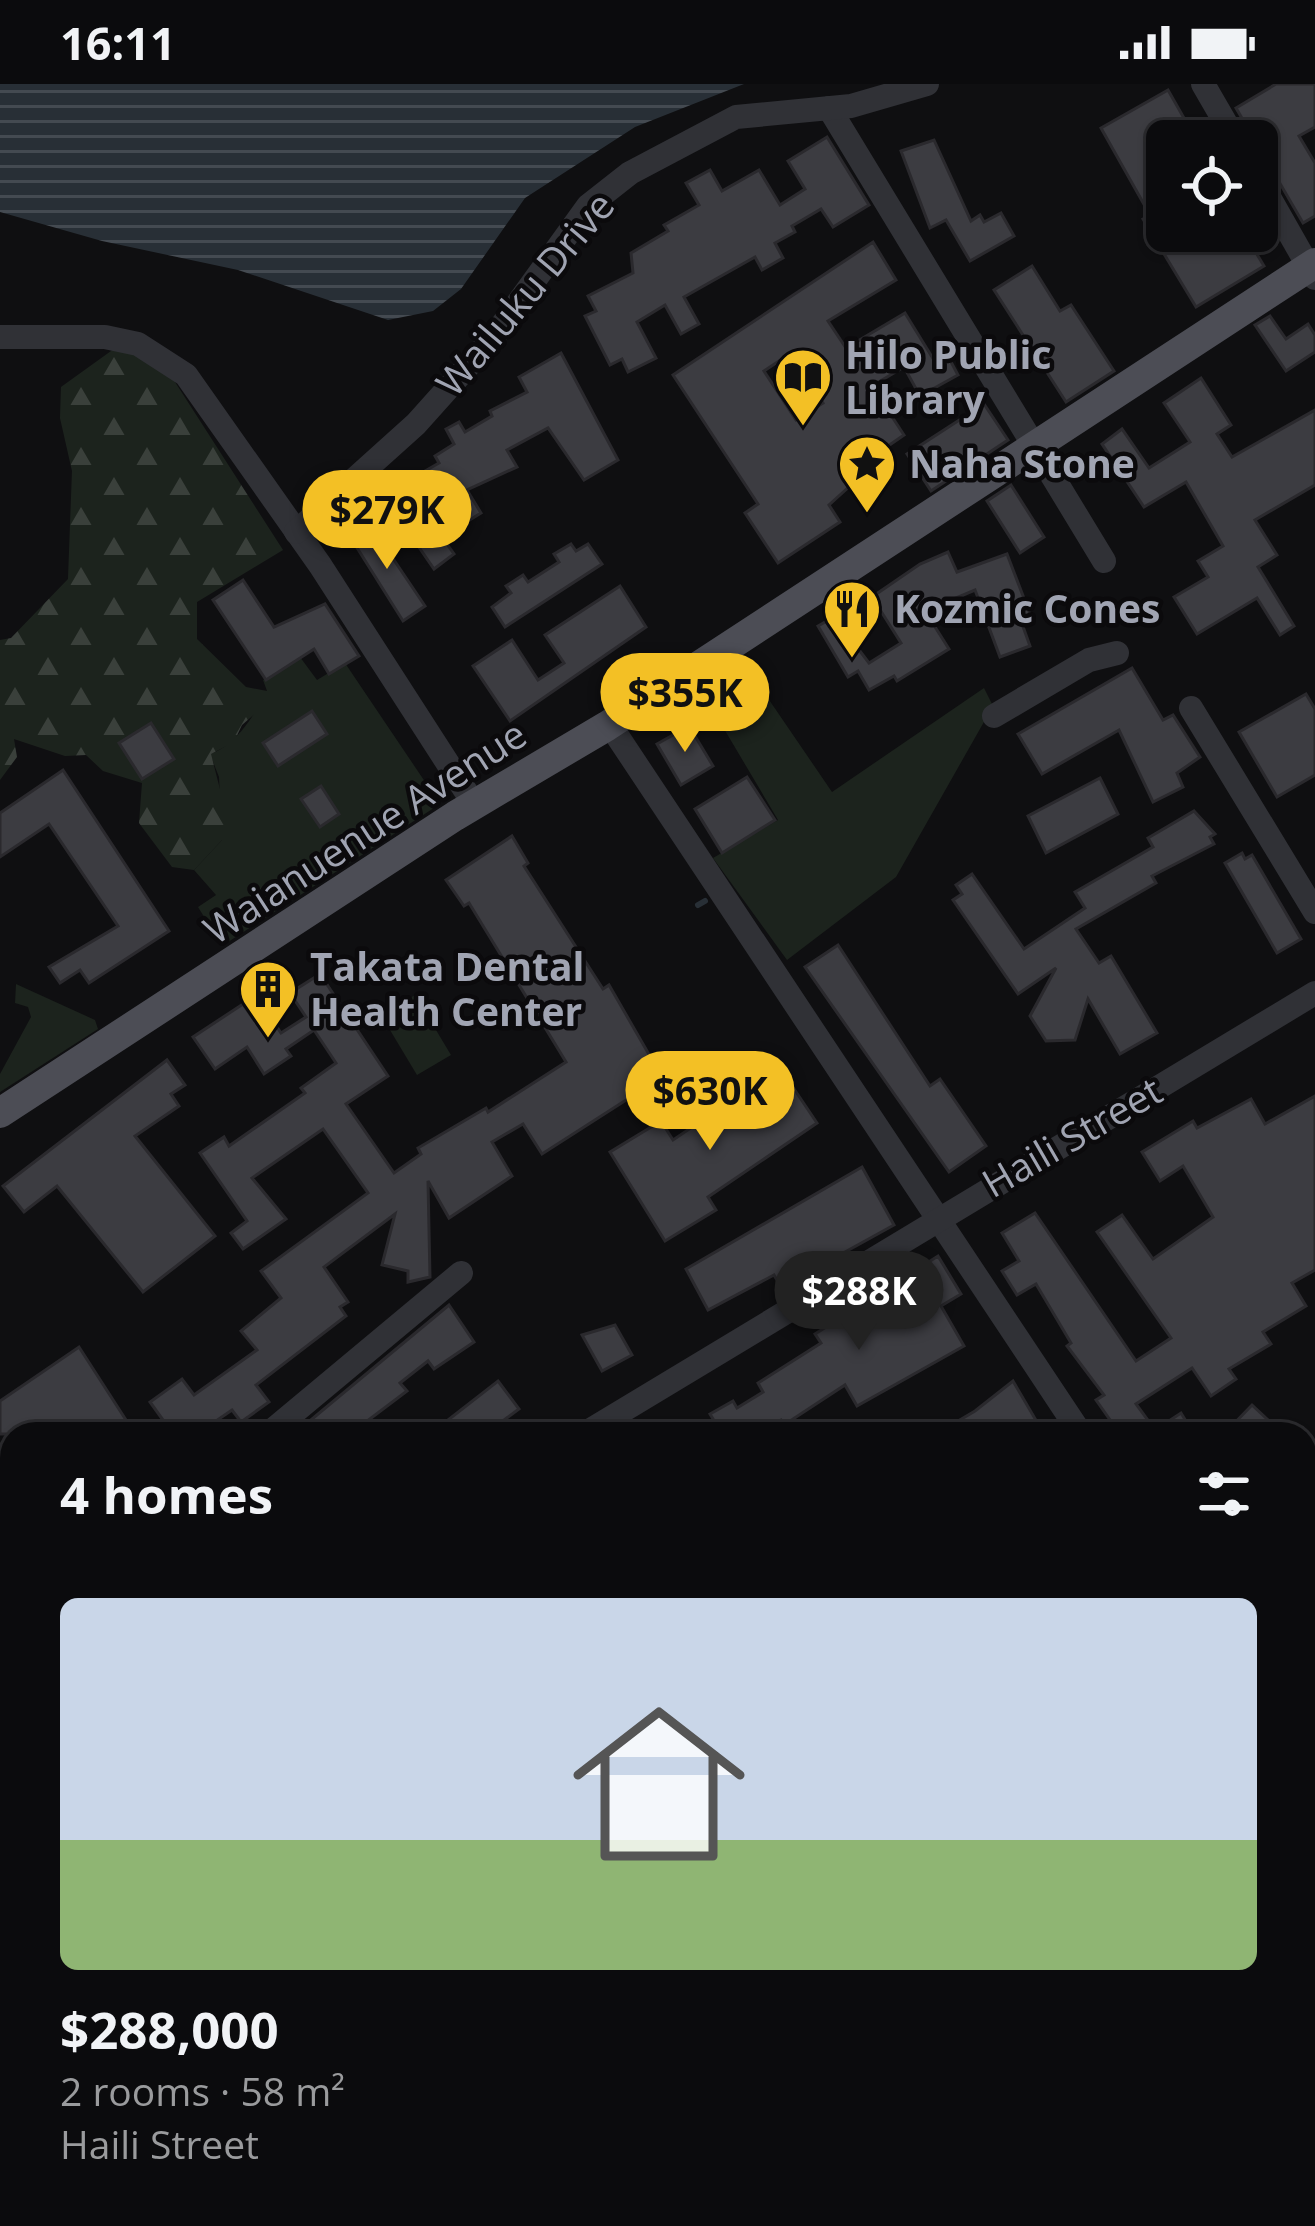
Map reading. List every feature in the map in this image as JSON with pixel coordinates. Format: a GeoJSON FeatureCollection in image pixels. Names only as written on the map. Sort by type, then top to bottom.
{"type":"FeatureCollection","features":[{"type":"Feature","properties":{"kind":"main road","name":"Waianuenue Avenue"},"geometry":{"type":"LineString","coordinates":[[0,1113],[474,804],[610,725],[1313,270]]}},
{"type":"Feature","properties":{"kind":"street","name":"Wailuku Drive"},"geometry":{"type":"LineString","coordinates":[[296,532],[416,424],[494,338],[588,206],[652,157],[736,117],[829,108],[927,84]]}},
{"type":"Feature","properties":{"kind":"street"},"geometry":{"type":"LineString","coordinates":[[1203,84],[1224,120]]}},
{"type":"Feature","properties":{"kind":"street"},"geometry":{"type":"LineString","coordinates":[[829,108],[1104,561]]}},
{"type":"Feature","properties":{"kind":"street"},"geometry":{"type":"LineString","coordinates":[[1278,211],[1313,270]]}},
{"type":"Feature","properties":{"kind":"street"},"geometry":{"type":"LineString","coordinates":[[0,337],[105,338],[138,344],[186,375],[296,532],[474,804]]}},
{"type":"Feature","properties":{"kind":"street"},"geometry":{"type":"LineString","coordinates":[[994,716],[1089,660],[1118,653]]}},
{"type":"Feature","properties":{"kind":"street"},"geometry":{"type":"LineString","coordinates":[[1191,708],[1315,912]]}},
{"type":"Feature","properties":{"kind":"street"},"geometry":{"type":"LineString","coordinates":[[610,725],[909,1182],[939,1216],[1073,1422]]}},
{"type":"Feature","properties":{"kind":"street","name":"Haili Street"},"geometry":{"type":"LineString","coordinates":[[604,1422],[1315,993]]}},
{"type":"Feature","properties":{"kind":"street"},"geometry":{"type":"LineString","coordinates":[[282,1422],[461,1273]]}},
{"type":"Feature","properties":{"kind":"green space"},"geometry":{"type":"Polygon","coordinates":[[[118,346],[166,368],[283,550],[197,602],[197,639],[246,687],[267,691],[267,703],[242,725],[234,742],[211,754],[228,821],[222,840],[194,870],[172,867],[139,823],[142,783],[103,771],[86,755],[65,756],[14,739],[17,757],[0,780],[0,640],[11,638],[68,579],[72,471],[60,418],[61,387],[118,346]]]}},
{"type":"Feature","properties":{"kind":"green space"},"geometry":{"type":"Polygon","coordinates":[[[300,657],[317,680],[345,663],[440,804],[222,946],[198,907],[216,895],[194,870],[222,840],[219,777],[210,754],[228,744],[251,719],[267,691],[263,680],[300,657]]]}},
{"type":"Feature","properties":{"kind":"green space"},"geometry":{"type":"Polygon","coordinates":[[[744,663],[832,792],[984,688],[993,706],[896,877],[787,960],[713,858],[778,820],[701,690],[744,663]]]}},
{"type":"Feature","properties":{"kind":"green space"},"geometry":{"type":"Polygon","coordinates":[[[16,984],[95,1020],[98,1029],[0,1092],[0,1074],[31,1017],[28,1007],[15,1003],[16,984]]]}},
{"type":"Feature","properties":{"kind":"green space"},"geometry":{"type":"Polygon","coordinates":[[[415,995],[451,1055],[417,1075],[381,1015],[415,995]]]}},
{"type":"Feature","properties":{"kind":"shaded area"},"geometry":{"type":"Polygon","coordinates":[[[0,84],[744,84],[635,127],[525,198],[461,289],[433,311],[388,320],[238,270],[102,241],[0,212],[0,84]]]}},
{"type":"Feature","properties":{"kind":"building"},"geometry":{"type":"Polygon","coordinates":[[[1276,84],[1315,84],[1315,127],[1299,136],[1315,163],[1315,216],[1303,223],[1278,180],[1278,120],[1243,120],[1236,108],[1276,84]]]}},
{"type":"Feature","properties":{"kind":"building"},"geometry":{"type":"Polygon","coordinates":[[[1168,90],[1185,120],[1146,120],[1146,208],[1101,128],[1168,90]]]}},
{"type":"Feature","properties":{"kind":"building"},"geometry":{"type":"Polygon","coordinates":[[[827,137],[869,205],[833,227],[821,209],[792,226],[795,232],[775,243],[783,258],[762,270],[755,257],[684,297],[699,324],[681,334],[665,305],[637,322],[656,358],[628,372],[622,359],[610,365],[585,316],[596,311],[588,296],[633,273],[631,253],[668,231],[664,225],[699,205],[686,183],[710,170],[722,191],[759,170],[780,205],[805,189],[788,161],[827,137]]]}},
{"type":"Feature","properties":{"kind":"building"},"geometry":{"type":"Polygon","coordinates":[[[934,140],[971,221],[980,215],[984,222],[1001,213],[1014,236],[970,261],[946,220],[930,228],[901,151],[934,140]]]}},
{"type":"Feature","properties":{"kind":"building","name":"Hilo Public Library"},"geometry":{"type":"Polygon","coordinates":[[[873,242],[896,280],[828,321],[846,348],[905,313],[937,365],[949,358],[958,375],[920,396],[904,367],[872,386],[904,435],[875,455],[872,466],[829,505],[840,522],[778,563],[745,513],[758,504],[673,375],[873,242]],[[791,353],[764,371],[796,420],[823,403],[791,353]]]}},
{"type":"Feature","properties":{"kind":"building"},"geometry":{"type":"Polygon","coordinates":[[[1163,252],[1256,252],[1264,266],[1196,307],[1163,252]]]}},
{"type":"Feature","properties":{"kind":"building"},"geometry":{"type":"Polygon","coordinates":[[[1032,266],[1060,311],[1071,305],[1114,371],[1066,402],[994,290],[1032,266]]]}},
{"type":"Feature","properties":{"kind":"building"},"geometry":{"type":"Polygon","coordinates":[[[1270,316],[1286,339],[1308,324],[1315,335],[1315,352],[1286,371],[1255,325],[1270,316]]]}},
{"type":"Feature","properties":{"kind":"building"},"geometry":{"type":"Polygon","coordinates":[[[561,353],[618,460],[584,480],[548,428],[507,450],[517,467],[467,490],[481,513],[442,537],[454,554],[434,569],[394,511],[433,484],[425,471],[439,463],[435,456],[454,444],[446,429],[459,422],[465,432],[492,416],[490,411],[527,392],[519,377],[561,353]]]}},
{"type":"Feature","properties":{"kind":"building"},"geometry":{"type":"Polygon","coordinates":[[[1201,378],[1231,425],[1217,434],[1232,457],[1315,410],[1315,485],[1255,520],[1277,555],[1258,567],[1294,626],[1280,635],[1257,598],[1197,634],[1174,597],[1208,577],[1198,561],[1223,546],[1186,482],[1144,507],[1102,444],[1122,429],[1149,468],[1190,442],[1164,403],[1201,378]]]}},
{"type":"Feature","properties":{"kind":"building"},"geometry":{"type":"Polygon","coordinates":[[[984,404],[1008,440],[931,491],[907,454],[984,404]]]}},
{"type":"Feature","properties":{"kind":"building"},"geometry":{"type":"Polygon","coordinates":[[[1011,485],[1044,537],[1020,553],[987,501],[1011,485]]]}},
{"type":"Feature","properties":{"kind":"building"},"geometry":{"type":"Polygon","coordinates":[[[371,526],[425,606],[403,621],[349,535],[371,526]]]}},
{"type":"Feature","properties":{"kind":"building"},"geometry":{"type":"Polygon","coordinates":[[[571,544],[576,551],[588,544],[602,564],[505,627],[492,607],[511,593],[506,586],[523,575],[528,582],[559,562],[554,554],[571,544]]]}},
{"type":"Feature","properties":{"kind":"building"},"geometry":{"type":"Polygon","coordinates":[[[948,552],[957,572],[1007,554],[1030,614],[1020,618],[1030,646],[1000,657],[975,590],[925,611],[949,649],[897,681],[894,676],[869,690],[858,671],[848,677],[818,626],[834,617],[869,663],[901,643],[872,597],[920,564],[948,552]]]}},
{"type":"Feature","properties":{"kind":"building"},"geometry":{"type":"Polygon","coordinates":[[[243,580],[274,627],[325,604],[359,656],[329,674],[314,649],[266,680],[213,600],[243,580]]]}},
{"type":"Feature","properties":{"kind":"building"},"geometry":{"type":"Polygon","coordinates":[[[620,586],[646,627],[510,721],[473,666],[512,640],[538,680],[564,663],[545,635],[620,586]]]}},
{"type":"Feature","properties":{"kind":"building"},"geometry":{"type":"Polygon","coordinates":[[[1132,668],[1163,720],[1173,715],[1200,757],[1177,773],[1183,787],[1153,802],[1119,730],[1042,774],[1018,734],[1132,668]]]}},
{"type":"Feature","properties":{"kind":"building"},"geometry":{"type":"Polygon","coordinates":[[[1306,694],[1315,709],[1315,775],[1277,797],[1239,732],[1306,694]]]}},
{"type":"Feature","properties":{"kind":"building"},"geometry":{"type":"Polygon","coordinates":[[[312,711],[327,734],[278,766],[263,743],[312,711]]]}},
{"type":"Feature","properties":{"kind":"building"},"geometry":{"type":"Polygon","coordinates":[[[151,723],[174,759],[142,779],[119,743],[151,723]]]}},
{"type":"Feature","properties":{"kind":"building"},"geometry":{"type":"Polygon","coordinates":[[[689,726],[713,766],[681,785],[657,744],[689,726]]]}},
{"type":"Feature","properties":{"kind":"building"},"geometry":{"type":"Polygon","coordinates":[[[63,770],[169,931],[89,983],[80,970],[60,983],[49,967],[118,926],[49,824],[0,857],[0,813],[63,770]]]}},
{"type":"Feature","properties":{"kind":"building"},"geometry":{"type":"Polygon","coordinates":[[[747,777],[775,820],[722,853],[695,809],[747,777]]]}},
{"type":"Feature","properties":{"kind":"building"},"geometry":{"type":"Polygon","coordinates":[[[1100,778],[1118,814],[1046,853],[1028,816],[1100,778]]]}},
{"type":"Feature","properties":{"kind":"building"},"geometry":{"type":"Polygon","coordinates":[[[321,786],[339,814],[320,827],[301,799],[321,786]]]}},
{"type":"Feature","properties":{"kind":"building"},"geometry":{"type":"Polygon","coordinates":[[[1194,811],[1215,834],[1210,837],[1214,844],[1152,876],[1156,883],[1076,929],[1099,963],[1111,956],[1157,1033],[1120,1054],[1088,999],[1075,1040],[1046,1041],[1030,1016],[1056,968],[1018,994],[953,900],[962,894],[956,885],[972,874],[1024,949],[1085,908],[1075,892],[1153,847],[1148,838],[1194,811]]]}},
{"type":"Feature","properties":{"kind":"building"},"geometry":{"type":"Polygon","coordinates":[[[512,836],[528,863],[524,866],[603,989],[609,985],[662,1077],[542,1154],[523,1124],[492,1142],[512,1176],[449,1218],[428,1181],[430,1277],[408,1282],[408,1271],[382,1265],[395,1214],[324,1267],[348,1302],[340,1307],[346,1316],[256,1385],[269,1402],[241,1422],[232,1410],[214,1422],[164,1422],[150,1402],[182,1379],[194,1395],[257,1350],[241,1331],[281,1298],[261,1271],[368,1193],[323,1129],[252,1178],[286,1219],[243,1249],[231,1233],[247,1221],[200,1153],[224,1137],[229,1146],[305,1093],[301,1088],[336,1063],[314,1030],[286,1049],[291,1056],[264,1074],[247,1047],[215,1069],[193,1037],[243,1004],[254,1020],[267,1012],[281,1033],[306,1017],[290,993],[320,974],[388,1076],[346,1104],[394,1173],[421,1154],[418,1148],[486,1108],[488,1112],[566,1062],[469,903],[464,906],[446,880],[512,836]]]}},
{"type":"Feature","properties":{"kind":"building"},"geometry":{"type":"Polygon","coordinates":[[[1242,853],[1245,859],[1252,855],[1301,939],[1277,953],[1225,863],[1242,853]]]}},
{"type":"Feature","properties":{"kind":"building"},"geometry":{"type":"Polygon","coordinates":[[[838,945],[930,1086],[940,1079],[986,1146],[949,1172],[805,967],[838,945]]]}},
{"type":"Feature","properties":{"kind":"building"},"geometry":{"type":"Polygon","coordinates":[[[167,1060],[185,1085],[171,1094],[179,1106],[135,1136],[215,1236],[143,1292],[57,1186],[24,1212],[3,1186],[167,1060]]]}},
{"type":"Feature","properties":{"kind":"building"},"geometry":{"type":"Polygon","coordinates":[[[780,1068],[817,1123],[708,1197],[716,1210],[665,1241],[610,1152],[661,1121],[673,1140],[780,1068]]]}},
{"type":"Feature","properties":{"kind":"building"},"geometry":{"type":"Polygon","coordinates":[[[1315,1096],[1315,1270],[1292,1283],[1306,1306],[1263,1332],[1271,1344],[1229,1369],[1236,1379],[1211,1396],[1192,1368],[1136,1404],[1149,1422],[1112,1422],[1096,1400],[1104,1395],[1067,1346],[1071,1343],[1036,1284],[1017,1295],[1002,1271],[1019,1261],[1002,1233],[1035,1213],[1136,1361],[1171,1338],[1097,1232],[1122,1215],[1153,1259],[1213,1217],[1183,1166],[1160,1181],[1142,1152],[1193,1121],[1197,1128],[1251,1099],[1265,1124],[1315,1096]]]}},
{"type":"Feature","properties":{"kind":"building"},"geometry":{"type":"Polygon","coordinates":[[[862,1167],[894,1225],[798,1278],[795,1273],[778,1282],[774,1275],[708,1310],[686,1269],[862,1167]]]}},
{"type":"Feature","properties":{"kind":"building"},"geometry":{"type":"Polygon","coordinates":[[[938,1256],[961,1294],[941,1306],[964,1346],[857,1406],[845,1385],[789,1422],[715,1422],[710,1414],[733,1401],[737,1408],[763,1392],[758,1383],[821,1343],[815,1334],[938,1256]]]}},
{"type":"Feature","properties":{"kind":"building"},"geometry":{"type":"Polygon","coordinates":[[[449,1305],[474,1342],[434,1369],[428,1361],[400,1383],[407,1391],[366,1422],[308,1422],[449,1305]]]}},
{"type":"Feature","properties":{"kind":"building"},"geometry":{"type":"Polygon","coordinates":[[[615,1325],[632,1355],[602,1371],[582,1335],[615,1325]]]}},
{"type":"Feature","properties":{"kind":"building"},"geometry":{"type":"Polygon","coordinates":[[[79,1347],[127,1422],[0,1422],[0,1401],[79,1347]]]}},
{"type":"Feature","properties":{"kind":"building"},"geometry":{"type":"Polygon","coordinates":[[[498,1381],[519,1409],[501,1422],[445,1422],[498,1381]]]}},
{"type":"Feature","properties":{"kind":"building"},"geometry":{"type":"Polygon","coordinates":[[[1013,1381],[1037,1422],[956,1422],[1013,1381]]]}},
{"type":"Feature","properties":{"kind":"building"},"geometry":{"type":"Polygon","coordinates":[[[1252,1405],[1267,1419],[1264,1422],[1236,1422],[1252,1405]]]}},
{"type":"Feature","properties":{"kind":"waterway"},"geometry":{"type":"LineString","coordinates":[[698,905],[705,901]]}},
{"type":"Feature","properties":{"kind":"place","name":"Hilo Public Library"},"geometry":{"type":"Point","coordinates":[803,428]}},
{"type":"Feature","properties":{"kind":"place","name":"Naha Stone"},"geometry":{"type":"Point","coordinates":[867,515]}},
{"type":"Feature","properties":{"kind":"place","name":"Kozmic Cones"},"geometry":{"type":"Point","coordinates":[852,660]}},
{"type":"Feature","properties":{"kind":"place","name":"Takata Dental Health Center"},"geometry":{"type":"Point","coordinates":[268,1040]}}]}
